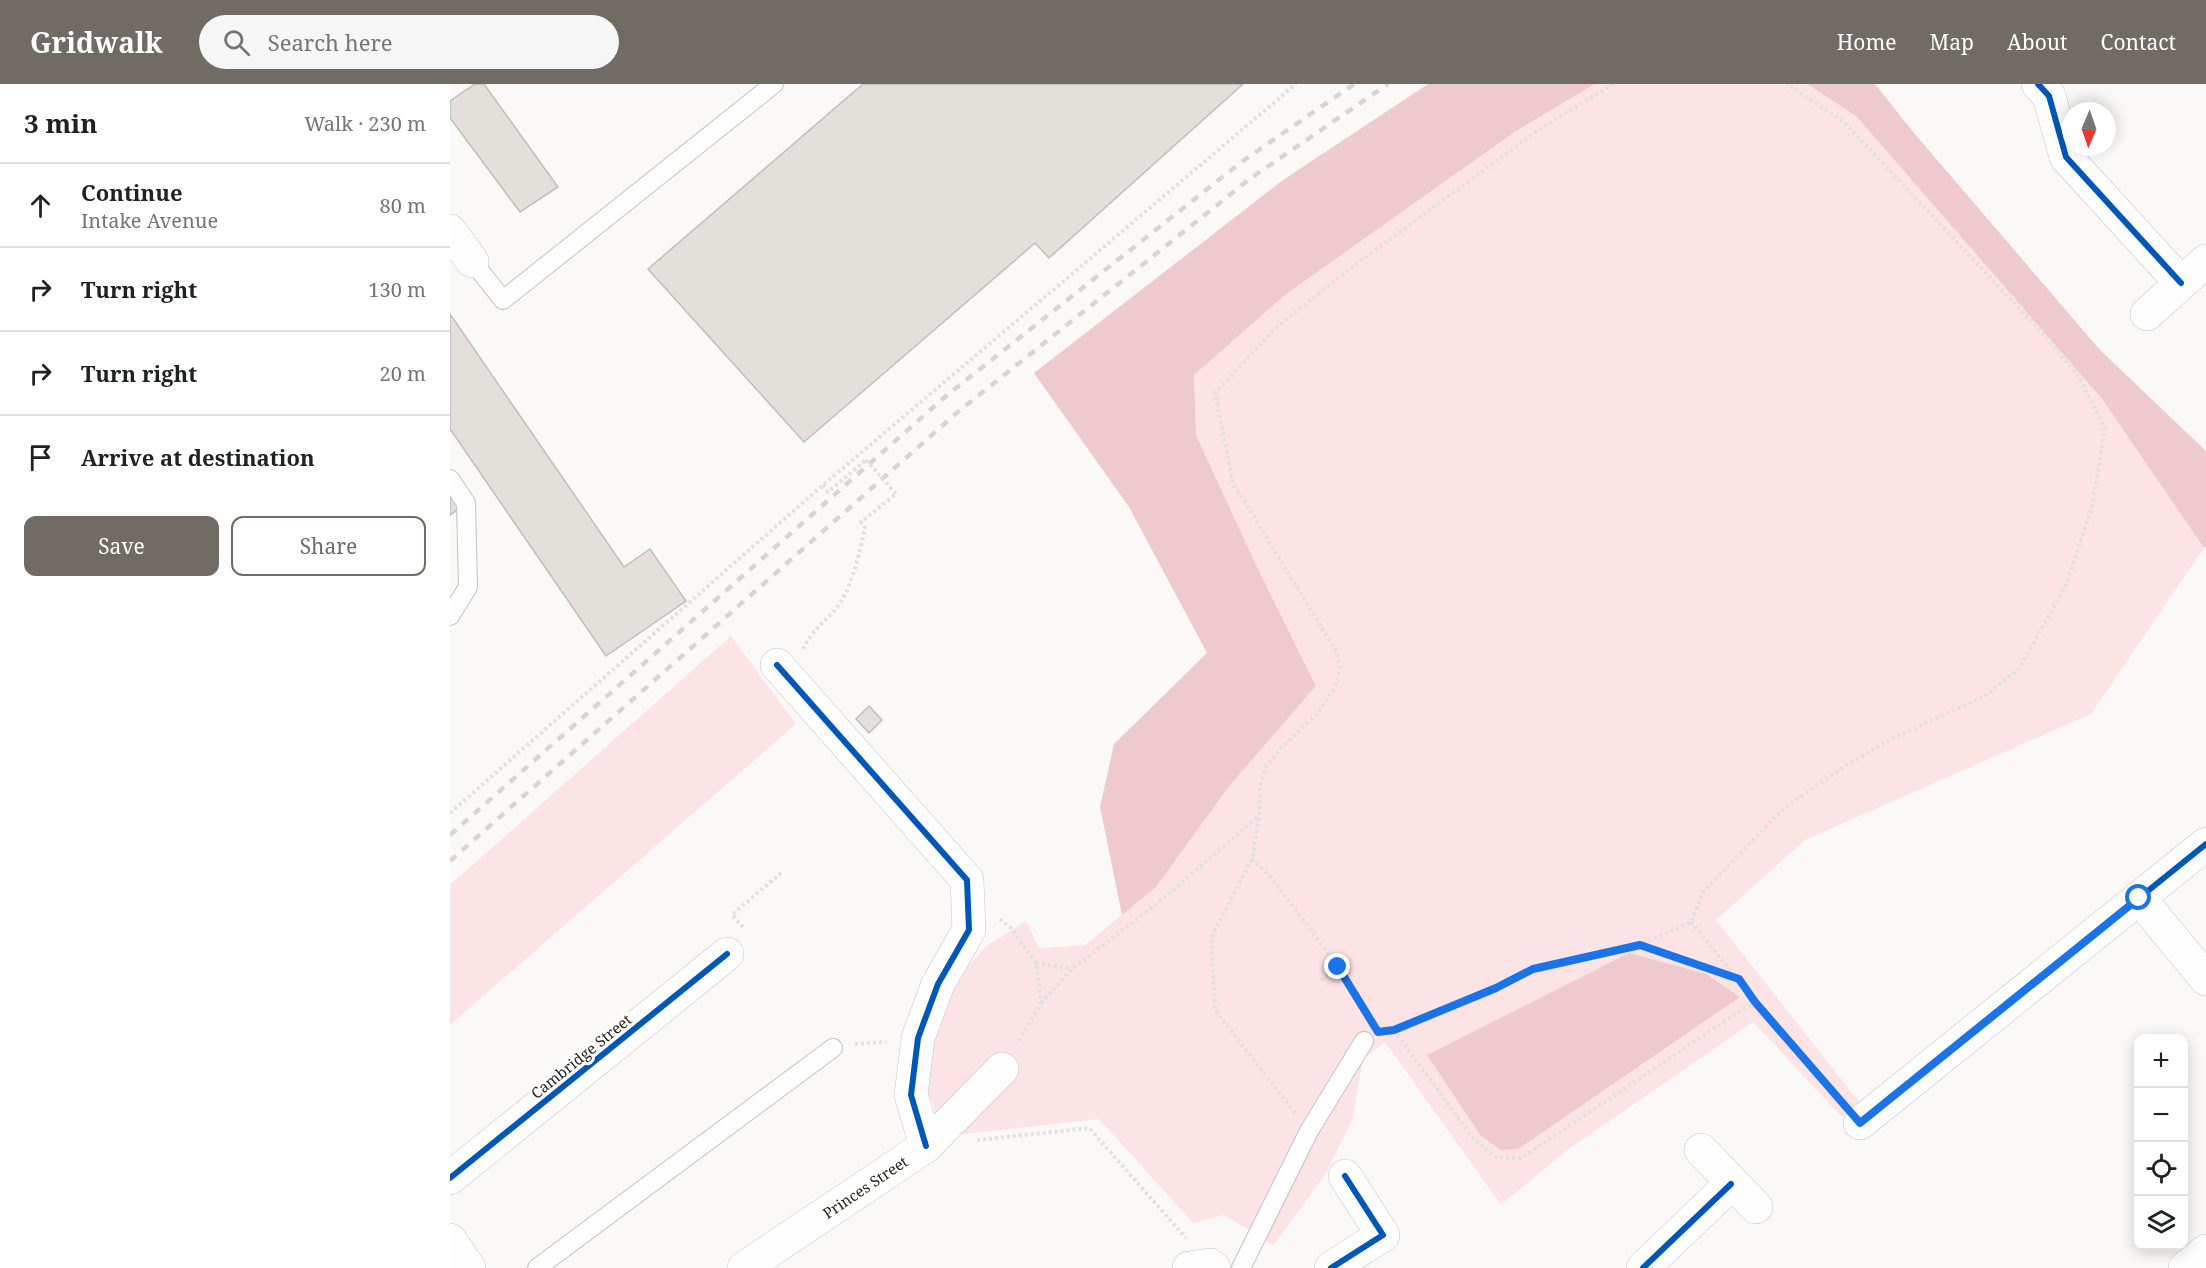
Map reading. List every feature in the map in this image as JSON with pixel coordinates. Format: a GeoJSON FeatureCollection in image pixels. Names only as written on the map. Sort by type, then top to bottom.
{"type":"FeatureCollection","features":[{"type":"Feature","properties":{"kind":"street"},"geometry":{"type":"LineString","coordinates":[[2038,84],[2049,96],[2066,157],[2181,283]]}},
{"type":"Feature","properties":{"kind":"street"},"geometry":{"type":"LineString","coordinates":[[450,231],[472,261]]}},
{"type":"Feature","properties":{"kind":"street"},"geometry":{"type":"LineString","coordinates":[[2147,314],[2206,261]]}},
{"type":"Feature","properties":{"kind":"street"},"geometry":{"type":"LineString","coordinates":[[781,669],[967,880],[969,930],[938,984],[917,1043],[911,1095],[926,1146]]}},
{"type":"Feature","properties":{"kind":"street"},"geometry":{"type":"LineString","coordinates":[[1860,1123],[2206,844]]}},
{"type":"Feature","properties":{"kind":"street"},"geometry":{"type":"LineString","coordinates":[[2139,898],[2206,979]]}},
{"type":"Feature","properties":{"kind":"street","name":"Cambridge Street"},"geometry":{"type":"LineString","coordinates":[[450,1178],[727,954]]}},
{"type":"Feature","properties":{"kind":"street","name":"Princes Street"},"geometry":{"type":"LineString","coordinates":[[744,1268],[926,1146],[1002,1069]]}},
{"type":"Feature","properties":{"kind":"street"},"geometry":{"type":"LineString","coordinates":[[1701,1150],[1756,1208]]}},
{"type":"Feature","properties":{"kind":"street"},"geometry":{"type":"LineString","coordinates":[[1331,1268],[1383,1235],[1345,1176]]}},
{"type":"Feature","properties":{"kind":"street"},"geometry":{"type":"LineString","coordinates":[[1643,1268],[1731,1184]]}},
{"type":"Feature","properties":{"kind":"street"},"geometry":{"type":"LineString","coordinates":[[450,1240],[469,1268]]}},
{"type":"Feature","properties":{"kind":"street"},"geometry":{"type":"LineString","coordinates":[[2185,1268],[2206,1251]]}},
{"type":"Feature","properties":{"kind":"lane"},"geometry":{"type":"LineString","coordinates":[[472,261],[503,300],[774,84]]}},
{"type":"Feature","properties":{"kind":"lane"},"geometry":{"type":"LineString","coordinates":[[450,479],[466,503],[468,587],[450,616]]}},
{"type":"Feature","properties":{"kind":"lane"},"geometry":{"type":"LineString","coordinates":[[1214,1267],[1309,1131],[1371,1036]]}},
{"type":"Feature","properties":{"kind":"lane"},"geometry":{"type":"LineString","coordinates":[[537,1268],[833,1048]]}},
{"type":"Feature","properties":{"kind":"path"},"geometry":{"type":"LineString","coordinates":[[450,813],[823,485],[1296,84]]}},
{"type":"Feature","properties":{"kind":"path"},"geometry":{"type":"LineString","coordinates":[[1309,1131],[1215,1010],[1211,938],[1252,859],[1259,816],[1260,786],[1266,767],[1282,747],[1317,714],[1334,689],[1340,670],[1336,651],[1233,483],[1215,393],[1276,328],[1343,274],[1541,128],[1613,84]]}},
{"type":"Feature","properties":{"kind":"path"},"geometry":{"type":"LineString","coordinates":[[1252,859],[1272,878],[1338,967],[1371,1036],[1394,1030],[1496,988],[1533,969],[1640,945],[1691,922],[1703,892],[1784,808],[1844,767],[1893,738],[1983,697],[2019,669],[2066,585],[2092,507],[2105,429],[2079,377],[2046,337],[1845,123],[1787,84]]}},
{"type":"Feature","properties":{"kind":"path"},"geometry":{"type":"LineString","coordinates":[[781,669],[797,661],[810,634],[840,605],[858,560],[865,527],[861,522],[896,494],[866,460],[828,492],[823,485]]}},
{"type":"Feature","properties":{"kind":"path"},"geometry":{"type":"LineString","coordinates":[[1002,1069],[1041,1003],[1071,969],[1159,902],[1259,816]]}},
{"type":"Feature","properties":{"kind":"path"},"geometry":{"type":"LineString","coordinates":[[747,903],[783,871]]}},
{"type":"Feature","properties":{"kind":"path"},"geometry":{"type":"LineString","coordinates":[[967,880],[986,908],[1011,928],[1036,963],[1041,1003]]}},
{"type":"Feature","properties":{"kind":"path"},"geometry":{"type":"LineString","coordinates":[[1691,922],[1739,979],[1755,1002],[1860,1123]]}},
{"type":"Feature","properties":{"kind":"path"},"geometry":{"type":"LineString","coordinates":[[1640,945],[1739,979]]}},
{"type":"Feature","properties":{"kind":"path"},"geometry":{"type":"LineString","coordinates":[[1036,963],[1071,969]]}},
{"type":"Feature","properties":{"kind":"path"},"geometry":{"type":"LineString","coordinates":[[1321,980],[1338,967]]}},
{"type":"Feature","properties":{"kind":"path"},"geometry":{"type":"LineString","coordinates":[[1394,1030],[1472,1137],[1495,1158],[1521,1158],[1755,1002]]}},
{"type":"Feature","properties":{"kind":"path"},"geometry":{"type":"LineString","coordinates":[[833,1048],[854,1044],[917,1043]]}},
{"type":"Feature","properties":{"kind":"path"},"geometry":{"type":"LineString","coordinates":[[973,1141],[1089,1128],[1214,1267]]}},
{"type":"Feature","properties":{"kind":"shaded area"},"geometry":{"type":"Polygon","coordinates":[[[1428,84],[1595,84],[1516,131],[1285,295],[1194,375],[1196,435],[1258,569],[1316,686],[1230,785],[1156,887],[1122,915],[1100,807],[1114,744],[1207,653],[1129,507],[1034,373],[1283,180],[1428,84]]]}},
{"type":"Feature","properties":{"kind":"shaded area"},"geometry":{"type":"Polygon","coordinates":[[[1595,84],[1807,84],[1856,116],[2102,399],[2204,548],[2091,714],[1805,840],[1716,920],[1860,1103],[1842,1117],[1753,1022],[1566,1151],[1501,1205],[1385,1042],[1363,1059],[1352,1121],[1324,1176],[1273,1246],[1223,1215],[1193,1223],[1099,1119],[963,1134],[938,1116],[924,1086],[928,1042],[950,987],[985,947],[1026,921],[1039,948],[1085,945],[1156,887],[1230,785],[1316,686],[1258,569],[1196,435],[1194,375],[1285,295],[1516,131],[1595,84]]]}},
{"type":"Feature","properties":{"kind":"shaded area"},"geometry":{"type":"Polygon","coordinates":[[[1807,84],[1875,84],[1914,133],[2100,350],[2206,451],[2206,546],[2204,548],[2102,399],[1856,116],[1807,84]]]}},
{"type":"Feature","properties":{"kind":"shaded area"},"geometry":{"type":"Polygon","coordinates":[[[731,636],[796,724],[450,1025],[450,885],[731,636]]]}},
{"type":"Feature","properties":{"kind":"shaded area"},"geometry":{"type":"Polygon","coordinates":[[[1629,953],[1706,974],[1740,997],[1518,1149],[1501,1150],[1481,1136],[1427,1055],[1629,953]]]}},
{"type":"Feature","properties":{"kind":"building"},"geometry":{"type":"Polygon","coordinates":[[[475,84],[484,84],[558,187],[520,212],[450,118],[450,101],[475,84]]]}},
{"type":"Feature","properties":{"kind":"building"},"geometry":{"type":"Polygon","coordinates":[[[863,84],[1243,84],[1049,258],[1035,243],[804,442],[648,269],[863,84]]]}},
{"type":"Feature","properties":{"kind":"building"},"geometry":{"type":"Polygon","coordinates":[[[450,314],[624,567],[650,549],[686,601],[606,656],[450,429],[450,314]]]}},
{"type":"Feature","properties":{"kind":"building"},"geometry":{"type":"Polygon","coordinates":[[[450,495],[460,508],[450,515],[450,495]]]}},
{"type":"Feature","properties":{"kind":"building"},"geometry":{"type":"Polygon","coordinates":[[[869,706],[882,720],[869,733],[856,719],[869,706]]]}},
{"type":"Feature","properties":{"kind":"railway"},"geometry":{"type":"LineString","coordinates":[[450,835],[946,396],[1240,163],[1354,84]]}},
{"type":"Feature","properties":{"kind":"railway"},"geometry":{"type":"LineString","coordinates":[[450,861],[959,411],[1251,178],[1388,84]]}},
{"type":"Feature","properties":{"kind":"cycle path"},"geometry":{"type":"LineString","coordinates":[[2038,84],[2049,96],[2066,157],[2181,283]]}},
{"type":"Feature","properties":{"kind":"cycle path"},"geometry":{"type":"LineString","coordinates":[[777,665],[967,880],[969,930],[938,984],[918,1038],[911,1095],[926,1146]]}},
{"type":"Feature","properties":{"kind":"cycle path"},"geometry":{"type":"LineString","coordinates":[[1860,1123],[2206,844]]}},
{"type":"Feature","properties":{"kind":"cycle path"},"geometry":{"type":"LineString","coordinates":[[450,1178],[727,954]]}},
{"type":"Feature","properties":{"kind":"cycle path"},"geometry":{"type":"LineString","coordinates":[[1331,1268],[1383,1235],[1345,1176]]}},
{"type":"Feature","properties":{"kind":"cycle path"},"geometry":{"type":"LineString","coordinates":[[1643,1268],[1731,1184]]}},
{"type":"Feature","properties":{"kind":"route"},"geometry":{"type":"LineString","coordinates":[[1338,967],[1378,1032],[1394,1030],[1496,988],[1533,969],[1640,945],[1739,979],[1755,1002],[1860,1123],[2139,898]]}}]}
